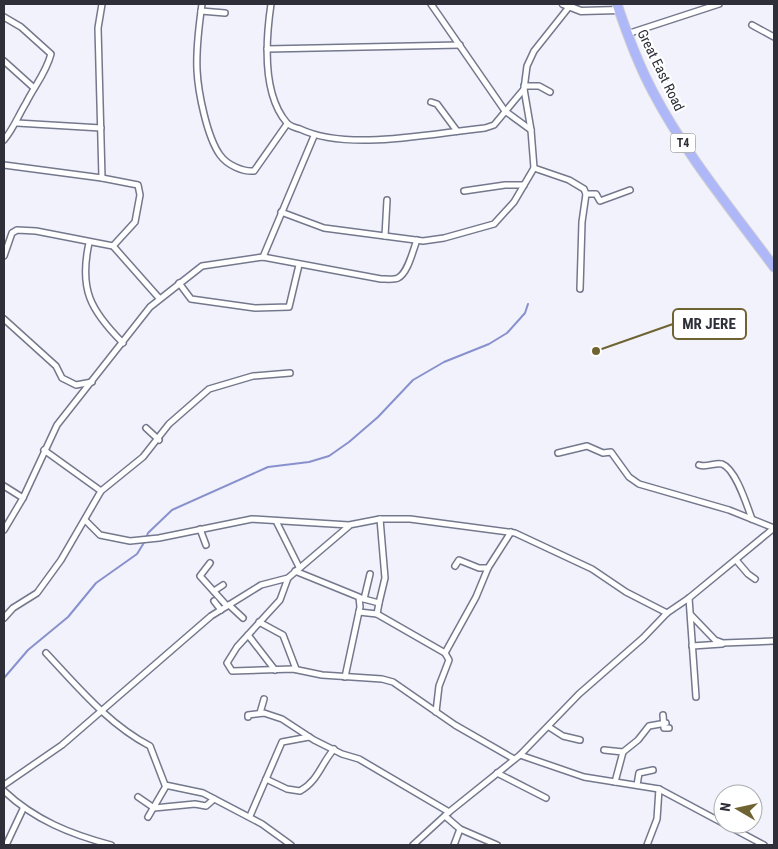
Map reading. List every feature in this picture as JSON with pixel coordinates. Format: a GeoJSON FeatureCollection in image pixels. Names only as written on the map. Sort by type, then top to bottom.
{"type":"FeatureCollection","features":[{"type":"Feature","properties":{"kind":"highway","name":"Great East Road"},"geometry":{"type":"LineString","coordinates":[[618,7],[627,34],[652,90],[686,146],[774,267]]}},
{"type":"Feature","properties":{"kind":"street"},"geometry":{"type":"LineString","coordinates":[[102,4],[98,28],[102,178]]}},
{"type":"Feature","properties":{"kind":"street"},"geometry":{"type":"LineString","coordinates":[[202,4],[197,70],[204,112],[211,136],[220,155],[233,166],[246,171],[254,171],[287,124]]}},
{"type":"Feature","properties":{"kind":"street"},"geometry":{"type":"LineString","coordinates":[[271,4],[266,49],[275,100],[287,124],[314,136],[358,141],[490,127],[524,87],[538,86],[550,92]]}},
{"type":"Feature","properties":{"kind":"street"},"geometry":{"type":"LineString","coordinates":[[431,4],[505,111],[532,130]]}},
{"type":"Feature","properties":{"kind":"street"},"geometry":{"type":"LineString","coordinates":[[627,34],[719,4]]}},
{"type":"Feature","properties":{"kind":"street"},"geometry":{"type":"LineString","coordinates":[[281,212],[324,228],[430,241],[494,224],[514,202],[534,168],[532,130],[524,87],[527,66],[534,51],[566,5],[581,11],[618,7]]}},
{"type":"Feature","properties":{"kind":"street"},"geometry":{"type":"LineString","coordinates":[[201,11],[225,13]]}},
{"type":"Feature","properties":{"kind":"street"},"geometry":{"type":"LineString","coordinates":[[4,17],[21,27],[51,54],[47,70],[34,88],[17,123],[4,140]]}},
{"type":"Feature","properties":{"kind":"street"},"geometry":{"type":"LineString","coordinates":[[752,25],[774,37]]}},
{"type":"Feature","properties":{"kind":"street"},"geometry":{"type":"LineString","coordinates":[[266,49],[460,45]]}},
{"type":"Feature","properties":{"kind":"street"},"geometry":{"type":"LineString","coordinates":[[4,61],[34,88]]}},
{"type":"Feature","properties":{"kind":"street"},"geometry":{"type":"LineString","coordinates":[[431,102],[437,104],[456,131]]}},
{"type":"Feature","properties":{"kind":"street"},"geometry":{"type":"LineString","coordinates":[[17,123],[101,128]]}},
{"type":"Feature","properties":{"kind":"street"},"geometry":{"type":"LineString","coordinates":[[263,257],[314,136]]}},
{"type":"Feature","properties":{"kind":"street"},"geometry":{"type":"LineString","coordinates":[[4,165],[133,183],[140,187],[135,222],[113,246]]}},
{"type":"Feature","properties":{"kind":"street"},"geometry":{"type":"LineString","coordinates":[[534,168],[569,180],[584,189],[586,194],[582,222],[580,289]]}},
{"type":"Feature","properties":{"kind":"street"},"geometry":{"type":"LineString","coordinates":[[464,191],[506,185],[524,185]]}},
{"type":"Feature","properties":{"kind":"street"},"geometry":{"type":"LineString","coordinates":[[586,194],[596,194],[600,201],[630,190]]}},
{"type":"Feature","properties":{"kind":"street"},"geometry":{"type":"LineString","coordinates":[[385,236],[387,200]]}},
{"type":"Feature","properties":{"kind":"street"},"geometry":{"type":"LineString","coordinates":[[4,256],[12,233],[17,230],[36,231],[113,246],[159,298]]}},
{"type":"Feature","properties":{"kind":"street"},"geometry":{"type":"LineString","coordinates":[[4,530],[23,498],[57,425],[159,298],[202,266],[263,257],[382,279],[394,279],[399,278],[404,272],[417,240]]}},
{"type":"Feature","properties":{"kind":"street"},"geometry":{"type":"LineString","coordinates":[[90,243],[84,265],[84,283],[89,300],[105,326],[123,343]]}},
{"type":"Feature","properties":{"kind":"street"},"geometry":{"type":"LineString","coordinates":[[179,283],[191,299],[255,308],[289,307],[299,265]]}},
{"type":"Feature","properties":{"kind":"street"},"geometry":{"type":"LineString","coordinates":[[4,319],[56,366],[62,378],[76,385],[92,382]]}},
{"type":"Feature","properties":{"kind":"street"},"geometry":{"type":"LineString","coordinates":[[4,618],[10,611],[38,593],[86,521],[101,491],[120,478],[159,440],[169,424],[209,389],[253,376],[290,373]]}},
{"type":"Feature","properties":{"kind":"street"},"geometry":{"type":"LineString","coordinates":[[146,428],[159,440]]}},
{"type":"Feature","properties":{"kind":"street"},"geometry":{"type":"LineString","coordinates":[[413,845],[447,814],[520,755],[579,694],[643,638],[667,613],[689,598],[774,528],[752,519],[639,484],[629,477],[611,452],[603,453],[587,446],[558,453]]}},
{"type":"Feature","properties":{"kind":"street"},"geometry":{"type":"LineString","coordinates":[[44,450],[101,491]]}},
{"type":"Feature","properties":{"kind":"street"},"geometry":{"type":"LineString","coordinates":[[700,464],[703,466],[721,464],[726,467],[735,478],[752,519]]}},
{"type":"Feature","properties":{"kind":"street"},"geometry":{"type":"LineString","coordinates":[[4,486],[23,498]]}},
{"type":"Feature","properties":{"kind":"street"},"geometry":{"type":"LineString","coordinates":[[86,521],[100,534],[130,541],[159,538],[252,519],[349,525],[380,519],[410,519],[511,532],[592,569],[626,592],[667,613]]}},
{"type":"Feature","properties":{"kind":"street"},"geometry":{"type":"LineString","coordinates":[[377,614],[385,578],[380,519]]}},
{"type":"Feature","properties":{"kind":"street"},"geometry":{"type":"LineString","coordinates":[[276,520],[297,569],[362,599],[379,603]]}},
{"type":"Feature","properties":{"kind":"street"},"geometry":{"type":"LineString","coordinates":[[349,525],[288,578],[280,600],[248,635],[231,657],[228,667],[232,671],[296,669],[322,675],[393,682],[436,712],[514,760]]}},
{"type":"Feature","properties":{"kind":"street"},"geometry":{"type":"LineString","coordinates":[[200,529],[206,545]]}},
{"type":"Feature","properties":{"kind":"street"},"geometry":{"type":"LineString","coordinates":[[445,653],[476,597],[488,568],[511,532]]}},
{"type":"Feature","properties":{"kind":"street"},"geometry":{"type":"LineString","coordinates":[[455,566],[459,560],[479,568],[488,568]]}},
{"type":"Feature","properties":{"kind":"street"},"geometry":{"type":"LineString","coordinates":[[736,560],[748,574],[756,578]]}},
{"type":"Feature","properties":{"kind":"street"},"geometry":{"type":"LineString","coordinates":[[210,563],[200,576],[228,606],[243,618]]}},
{"type":"Feature","properties":{"kind":"street"},"geometry":{"type":"LineString","coordinates":[[345,677],[362,599],[370,574]]}},
{"type":"Feature","properties":{"kind":"street"},"geometry":{"type":"LineString","coordinates":[[4,785],[62,745],[187,636],[221,610],[261,585],[288,578]]}},
{"type":"Feature","properties":{"kind":"street"},"geometry":{"type":"LineString","coordinates":[[214,591],[223,585]]}},
{"type":"Feature","properties":{"kind":"street"},"geometry":{"type":"LineString","coordinates":[[689,598],[696,697]]}},
{"type":"Feature","properties":{"kind":"street"},"geometry":{"type":"LineString","coordinates":[[214,601],[221,610]]}},
{"type":"Feature","properties":{"kind":"street"},"geometry":{"type":"LineString","coordinates":[[4,612],[10,611]]}},
{"type":"Feature","properties":{"kind":"street"},"geometry":{"type":"LineString","coordinates":[[359,612],[377,614],[445,653],[449,660],[436,699],[436,712]]}},
{"type":"Feature","properties":{"kind":"street"},"geometry":{"type":"LineString","coordinates":[[691,615],[715,640],[727,644]]}},
{"type":"Feature","properties":{"kind":"street"},"geometry":{"type":"LineString","coordinates":[[259,622],[283,636],[296,669]]}},
{"type":"Feature","properties":{"kind":"street"},"geometry":{"type":"LineString","coordinates":[[248,635],[276,670]]}},
{"type":"Feature","properties":{"kind":"street"},"geometry":{"type":"LineString","coordinates":[[692,646],[774,641]]}},
{"type":"Feature","properties":{"kind":"street"},"geometry":{"type":"LineString","coordinates":[[46,653],[101,712],[132,737],[150,746],[166,786]]}},
{"type":"Feature","properties":{"kind":"street"},"geometry":{"type":"LineString","coordinates":[[260,713],[264,699]]}},
{"type":"Feature","properties":{"kind":"street"},"geometry":{"type":"LineString","coordinates":[[248,717],[248,715],[260,713],[282,718],[310,737],[374,767],[447,814],[460,829],[497,845]]}},
{"type":"Feature","properties":{"kind":"street"},"geometry":{"type":"LineString","coordinates":[[615,782],[623,752],[638,740],[649,726],[666,725],[662,715]]}},
{"type":"Feature","properties":{"kind":"street"},"geometry":{"type":"LineString","coordinates":[[549,727],[563,736],[580,740]]}},
{"type":"Feature","properties":{"kind":"street"},"geometry":{"type":"LineString","coordinates":[[250,816],[282,742],[310,737]]}},
{"type":"Feature","properties":{"kind":"street"},"geometry":{"type":"LineString","coordinates":[[266,779],[287,789],[300,791],[309,786],[334,749]]}},
{"type":"Feature","properties":{"kind":"street"},"geometry":{"type":"LineString","coordinates":[[604,750],[623,752]]}},
{"type":"Feature","properties":{"kind":"street"},"geometry":{"type":"LineString","coordinates":[[520,755],[584,777],[659,789],[764,845]]}},
{"type":"Feature","properties":{"kind":"street"},"geometry":{"type":"LineString","coordinates":[[637,785],[639,773],[653,770]]}},
{"type":"Feature","properties":{"kind":"street"},"geometry":{"type":"LineString","coordinates":[[498,773],[546,798]]}},
{"type":"Feature","properties":{"kind":"street"},"geometry":{"type":"LineString","coordinates":[[166,786],[203,793],[250,816],[292,845]]}},
{"type":"Feature","properties":{"kind":"street"},"geometry":{"type":"LineString","coordinates":[[148,817],[166,786]]}},
{"type":"Feature","properties":{"kind":"street"},"geometry":{"type":"LineString","coordinates":[[647,845],[657,819],[659,789]]}},
{"type":"Feature","properties":{"kind":"street"},"geometry":{"type":"LineString","coordinates":[[4,791],[23,809],[92,843],[111,845]]}},
{"type":"Feature","properties":{"kind":"street"},"geometry":{"type":"LineString","coordinates":[[138,797],[154,808],[195,804],[206,806],[214,799]]}},
{"type":"Feature","properties":{"kind":"street"},"geometry":{"type":"LineString","coordinates":[[6,845],[23,809]]}},
{"type":"Feature","properties":{"kind":"street"},"geometry":{"type":"LineString","coordinates":[[454,845],[460,829]]}},
{"type":"Feature","properties":{"kind":"waterway"},"geometry":{"type":"LineString","coordinates":[[4,678],[28,650],[68,617],[96,583],[137,554],[148,533],[172,510],[268,467],[309,462],[329,456],[349,442],[378,417],[413,380],[444,362],[489,344],[507,333],[525,313],[528,304]]}},
{"type":"Feature","properties":{"kind":"place","name":"MR JERE"},"geometry":{"type":"Point","coordinates":[596,351]}}]}
